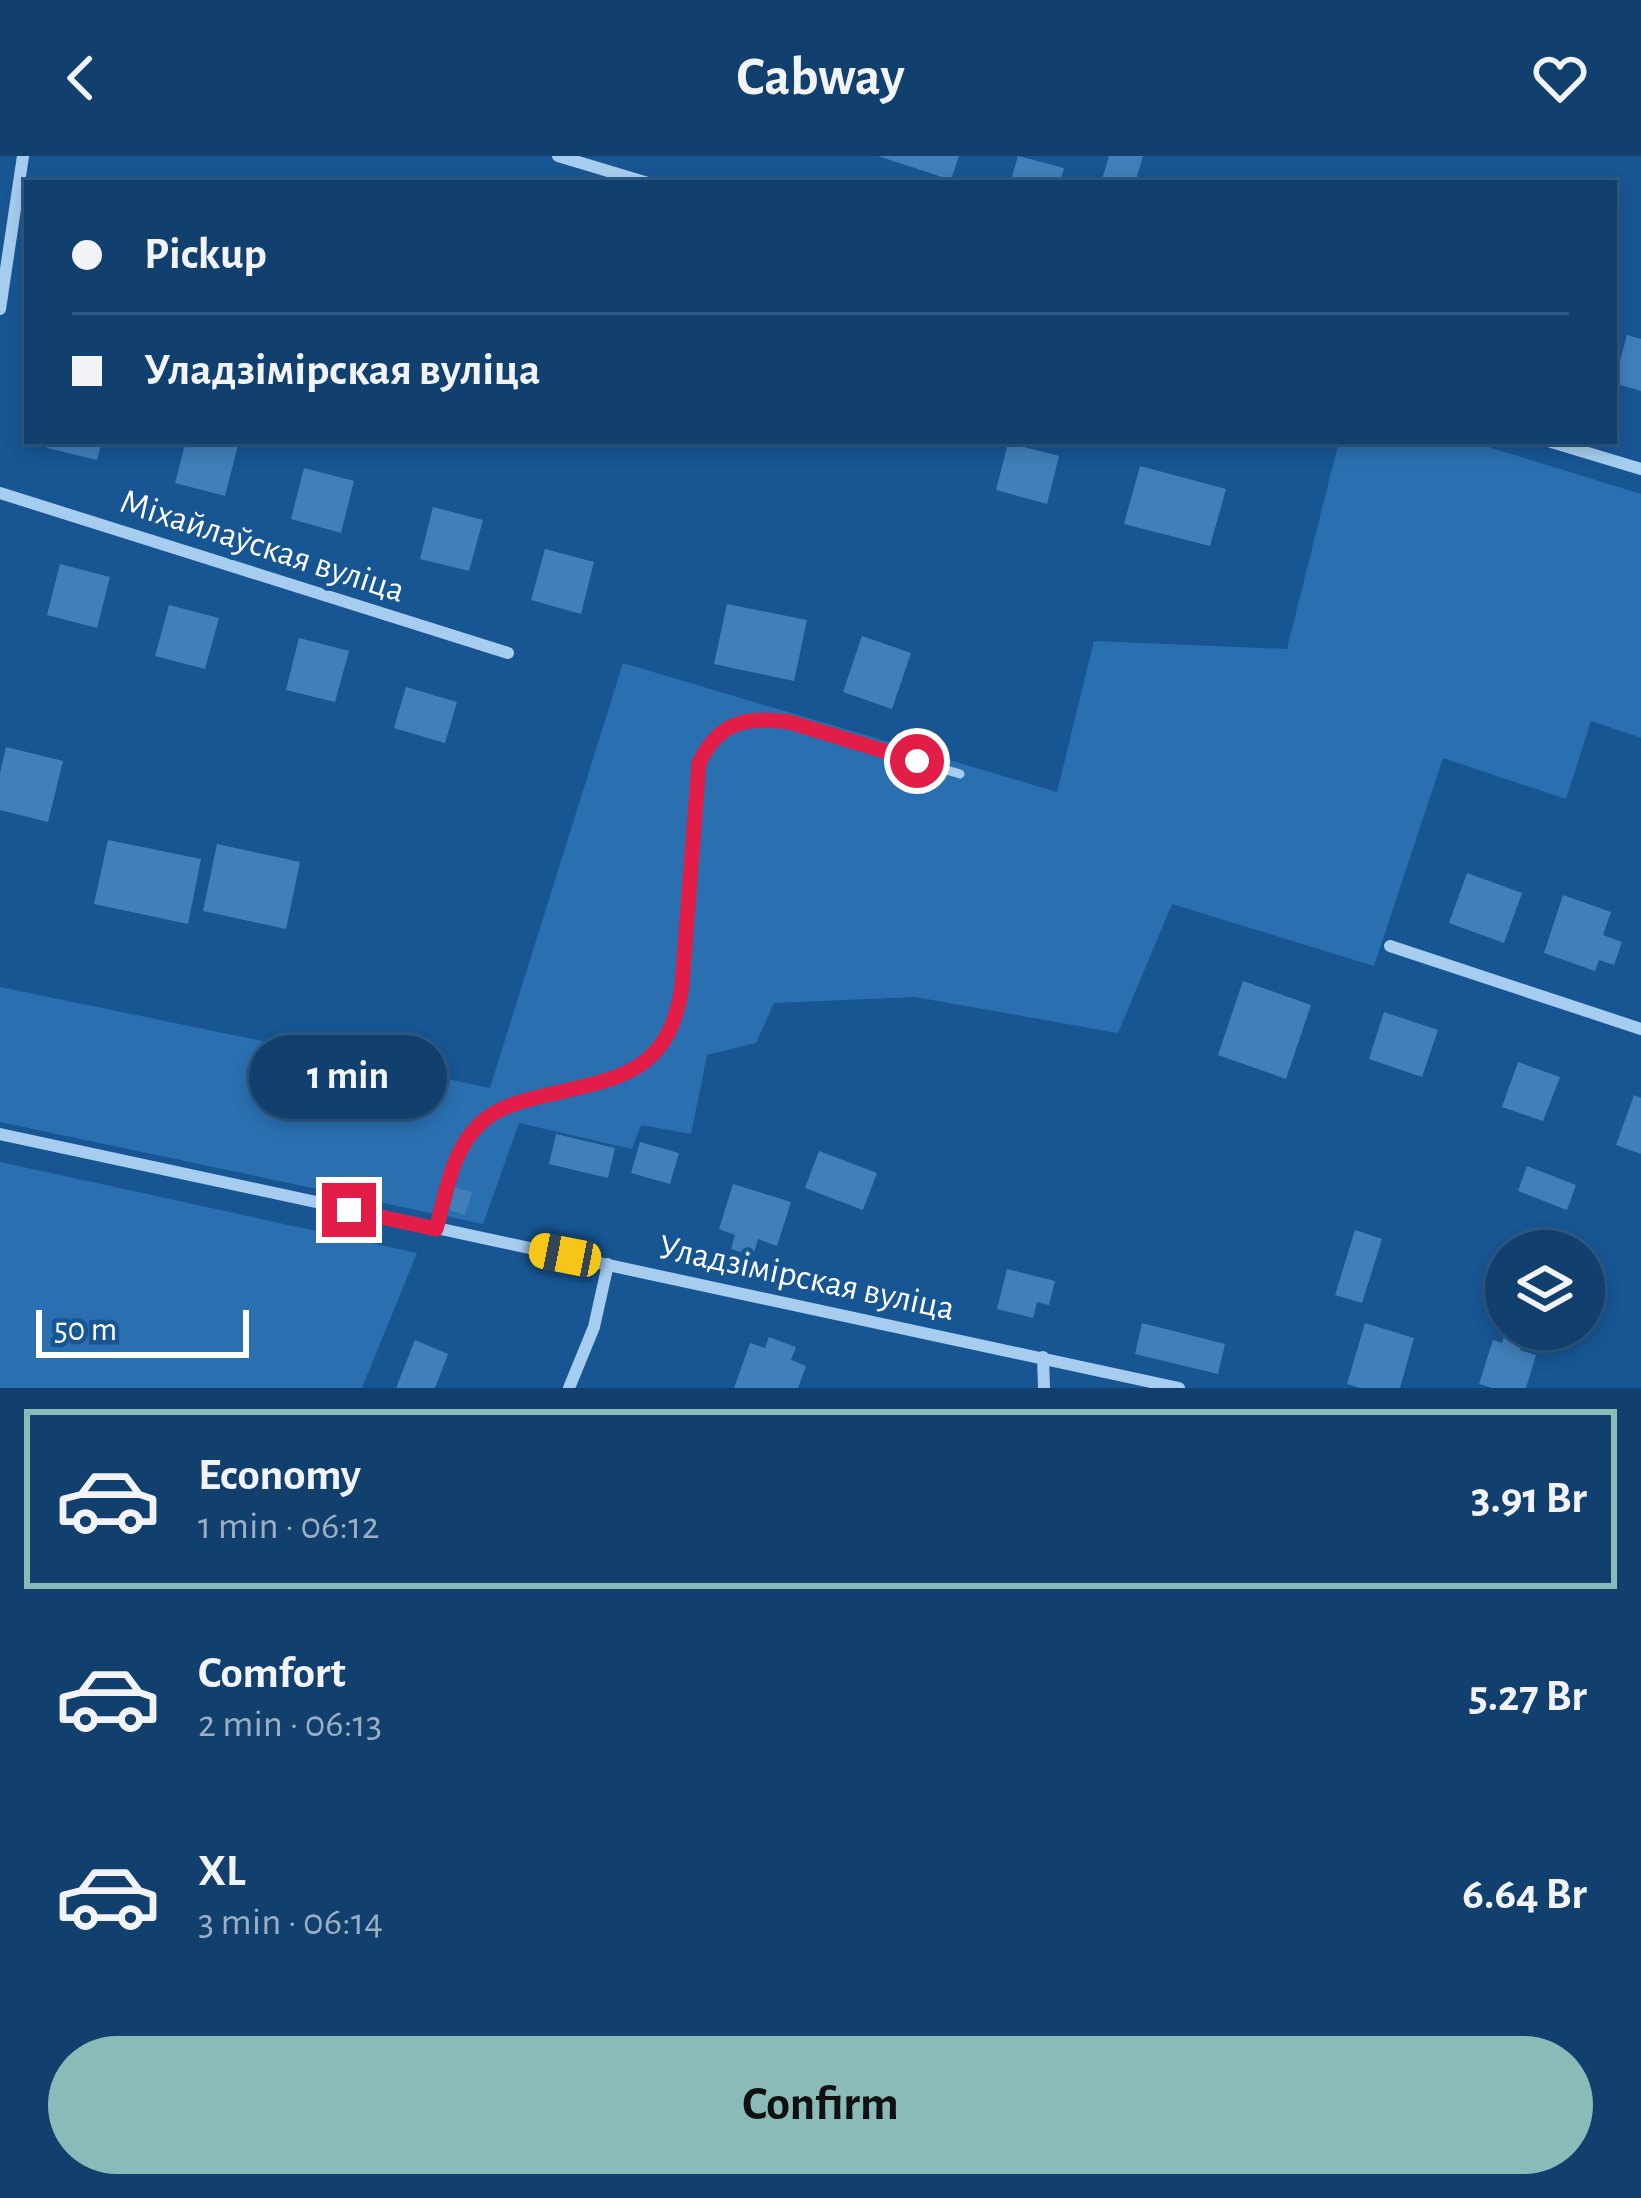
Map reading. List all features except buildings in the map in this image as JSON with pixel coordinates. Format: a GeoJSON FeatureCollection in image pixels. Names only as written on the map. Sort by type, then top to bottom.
{"type":"FeatureCollection","features":[{"type":"Feature","properties":{"kind":"street"},"geometry":{"type":"LineString","coordinates":[[0,309],[23,156]]}},
{"type":"Feature","properties":{"kind":"street"},"geometry":{"type":"LineString","coordinates":[[559,156],[637,180]]}},
{"type":"Feature","properties":{"kind":"street"},"geometry":{"type":"LineString","coordinates":[[1558,444],[1641,469]]}},
{"type":"Feature","properties":{"kind":"street","name":"Міхайлаўская вуліца"},"geometry":{"type":"LineString","coordinates":[[0,493],[508,653]]}},
{"type":"Feature","properties":{"kind":"street"},"geometry":{"type":"LineString","coordinates":[[1390,946],[1641,1029]]}},
{"type":"Feature","properties":{"kind":"street","name":"Уладзімірская вуліца"},"geometry":{"type":"LineString","coordinates":[[0,1134],[1179,1388]]}},
{"type":"Feature","properties":{"kind":"street"},"geometry":{"type":"LineString","coordinates":[[569,1388],[594,1327],[608,1264]]}},
{"type":"Feature","properties":{"kind":"street"},"geometry":{"type":"LineString","coordinates":[[1043,1357],[1044,1388]]}},
{"type":"Feature","properties":{"kind":"lane"},"geometry":{"type":"LineString","coordinates":[[436,1229],[456,1159],[480,1123],[519,1102],[625,1074],[644,1064],[670,1031],[683,974],[695,781],[706,748],[718,734],[751,720],[789,722],[960,774]]}},
{"type":"Feature","properties":{"kind":"shaded area"},"geometry":{"type":"Polygon","coordinates":[[[1338,444],[1479,444],[1641,494],[1641,738],[1591,721],[1566,799],[1443,758],[1374,966],[1172,904],[1118,1033],[915,997],[774,1003],[756,1043],[707,1055],[691,1134],[641,1125],[632,1149],[519,1123],[483,1224],[0,1122],[0,987],[490,1088],[623,663],[1057,792],[1094,641],[1287,649],[1338,444]]]}},
{"type":"Feature","properties":{"kind":"shaded area"},"geometry":{"type":"Polygon","coordinates":[[[0,1162],[417,1253],[362,1388],[0,1388],[0,1162]]]}},
{"type":"Feature","properties":{"kind":"route"},"geometry":{"type":"LineString","coordinates":[[349,1210],[436,1229],[456,1159],[480,1123],[519,1102],[625,1074],[659,1049],[678,1011],[682,986],[695,781],[706,748],[718,734],[733,725],[769,719],[917,761]]}}]}
